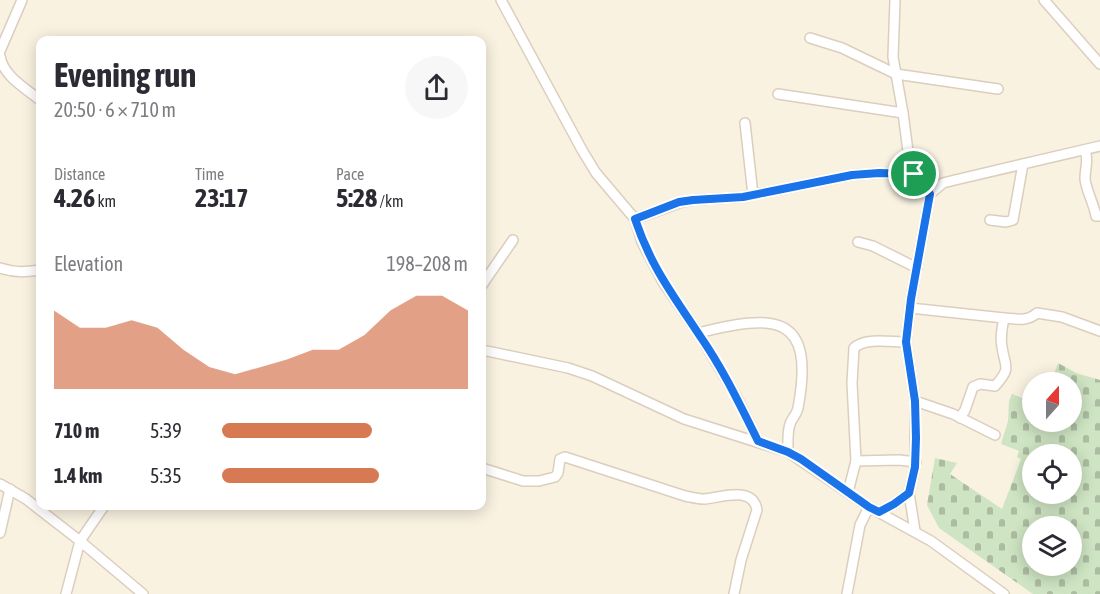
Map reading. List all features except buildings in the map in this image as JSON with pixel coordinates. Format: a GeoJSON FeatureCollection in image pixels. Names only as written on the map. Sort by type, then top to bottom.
{"type":"FeatureCollection","features":[{"type":"Feature","properties":{"kind":"street"},"geometry":{"type":"LineString","coordinates":[[0,51],[22,0]]}},
{"type":"Feature","properties":{"kind":"street"},"geometry":{"type":"LineString","coordinates":[[501,0],[582,150],[596,173],[635,219],[650,259],[736,396],[758,441]]}},
{"type":"Feature","properties":{"kind":"street"},"geometry":{"type":"LineString","coordinates":[[895,0],[892,36],[909,159],[914,174],[930,194]]}},
{"type":"Feature","properties":{"kind":"street"},"geometry":{"type":"LineString","coordinates":[[1044,0],[1100,64]]}},
{"type":"Feature","properties":{"kind":"street"},"geometry":{"type":"LineString","coordinates":[[810,38],[842,48],[896,74],[999,89]]}},
{"type":"Feature","properties":{"kind":"street"},"geometry":{"type":"LineString","coordinates":[[0,56],[1,63],[8,74],[36,97]]}},
{"type":"Feature","properties":{"kind":"street"},"geometry":{"type":"LineString","coordinates":[[778,94],[903,113]]}},
{"type":"Feature","properties":{"kind":"street"},"geometry":{"type":"LineString","coordinates":[[745,123],[753,195]]}},
{"type":"Feature","properties":{"kind":"street"},"geometry":{"type":"LineString","coordinates":[[915,531],[909,493],[915,462],[915,401],[906,342],[930,194],[943,183],[1100,146]]}},
{"type":"Feature","properties":{"kind":"street"},"geometry":{"type":"LineString","coordinates":[[1085,150],[1088,161],[1085,179],[1096,216],[1100,216]]}},
{"type":"Feature","properties":{"kind":"street"},"geometry":{"type":"LineString","coordinates":[[990,220],[1006,222],[1013,220],[1023,164]]}},
{"type":"Feature","properties":{"kind":"street"},"geometry":{"type":"LineString","coordinates":[[635,219],[679,202],[753,195],[852,175],[914,174]]}},
{"type":"Feature","properties":{"kind":"street"},"geometry":{"type":"LineString","coordinates":[[486,279],[513,240]]}},
{"type":"Feature","properties":{"kind":"street"},"geometry":{"type":"LineString","coordinates":[[858,243],[873,246],[917,268]]}},
{"type":"Feature","properties":{"kind":"street"},"geometry":{"type":"LineString","coordinates":[[0,268],[25,273],[36,271]]}},
{"type":"Feature","properties":{"kind":"street"},"geometry":{"type":"LineString","coordinates":[[910,308],[1025,320],[1037,314],[1052,314],[1100,331]]}},
{"type":"Feature","properties":{"kind":"street"},"geometry":{"type":"LineString","coordinates":[[960,418],[973,387],[980,384],[995,386],[1004,374],[1006,361],[1001,339],[1004,318]]}},
{"type":"Feature","properties":{"kind":"street"},"geometry":{"type":"LineString","coordinates":[[698,333],[731,324],[758,321],[777,323],[790,332],[798,346],[802,370],[798,409],[789,428],[788,452]]}},
{"type":"Feature","properties":{"kind":"street"},"geometry":{"type":"LineString","coordinates":[[848,492],[856,461],[852,383],[854,348],[858,344],[876,341],[906,342]]}},
{"type":"Feature","properties":{"kind":"street"},"geometry":{"type":"LineString","coordinates":[[486,351],[592,376],[684,420],[788,452],[869,507],[915,531],[1004,594]]}},
{"type":"Feature","properties":{"kind":"street"},"geometry":{"type":"LineString","coordinates":[[915,401],[960,418],[995,435]]}},
{"type":"Feature","properties":{"kind":"street"},"geometry":{"type":"LineString","coordinates":[[486,469],[523,481],[539,481],[555,477],[558,473],[560,459],[565,457],[685,496],[701,499],[734,495],[751,498],[756,503],[757,510],[741,560],[734,594]]}},
{"type":"Feature","properties":{"kind":"street"},"geometry":{"type":"LineString","coordinates":[[856,461],[915,462]]}},
{"type":"Feature","properties":{"kind":"street"},"geometry":{"type":"LineString","coordinates":[[0,484],[36,508]]}},
{"type":"Feature","properties":{"kind":"street"},"geometry":{"type":"LineString","coordinates":[[0,533],[10,489]]}},
{"type":"Feature","properties":{"kind":"street"},"geometry":{"type":"LineString","coordinates":[[879,512],[909,493]]}},
{"type":"Feature","properties":{"kind":"street"},"geometry":{"type":"LineString","coordinates":[[847,594],[860,525],[869,507]]}},
{"type":"Feature","properties":{"kind":"street"},"geometry":{"type":"LineString","coordinates":[[38,510],[80,541],[143,594]]}},
{"type":"Feature","properties":{"kind":"street"},"geometry":{"type":"LineString","coordinates":[[66,594],[80,541],[101,510]]}},
{"type":"Feature","properties":{"kind":"green space"},"geometry":{"type":"Polygon","coordinates":[[[1058,363],[1074,372],[1055,372],[1058,363]]]}},
{"type":"Feature","properties":{"kind":"green space"},"geometry":{"type":"Polygon","coordinates":[[[1082,375],[1100,380],[1100,594],[1033,594],[939,528],[927,505],[935,458],[957,463],[950,474],[1002,509],[1021,459],[1017,457],[1019,451],[1001,444],[1008,421],[1009,401],[1012,394],[1022,398],[1022,432],[1082,432],[1082,375]]]}},
{"type":"Feature","properties":{"kind":"route"},"geometry":{"type":"LineString","coordinates":[[914,174],[930,194],[911,299],[906,342],[915,401],[915,467],[909,493],[879,512],[788,452],[758,441],[736,396],[701,337],[650,259],[635,219],[679,202],[743,197],[852,175],[914,174]]}}]}
